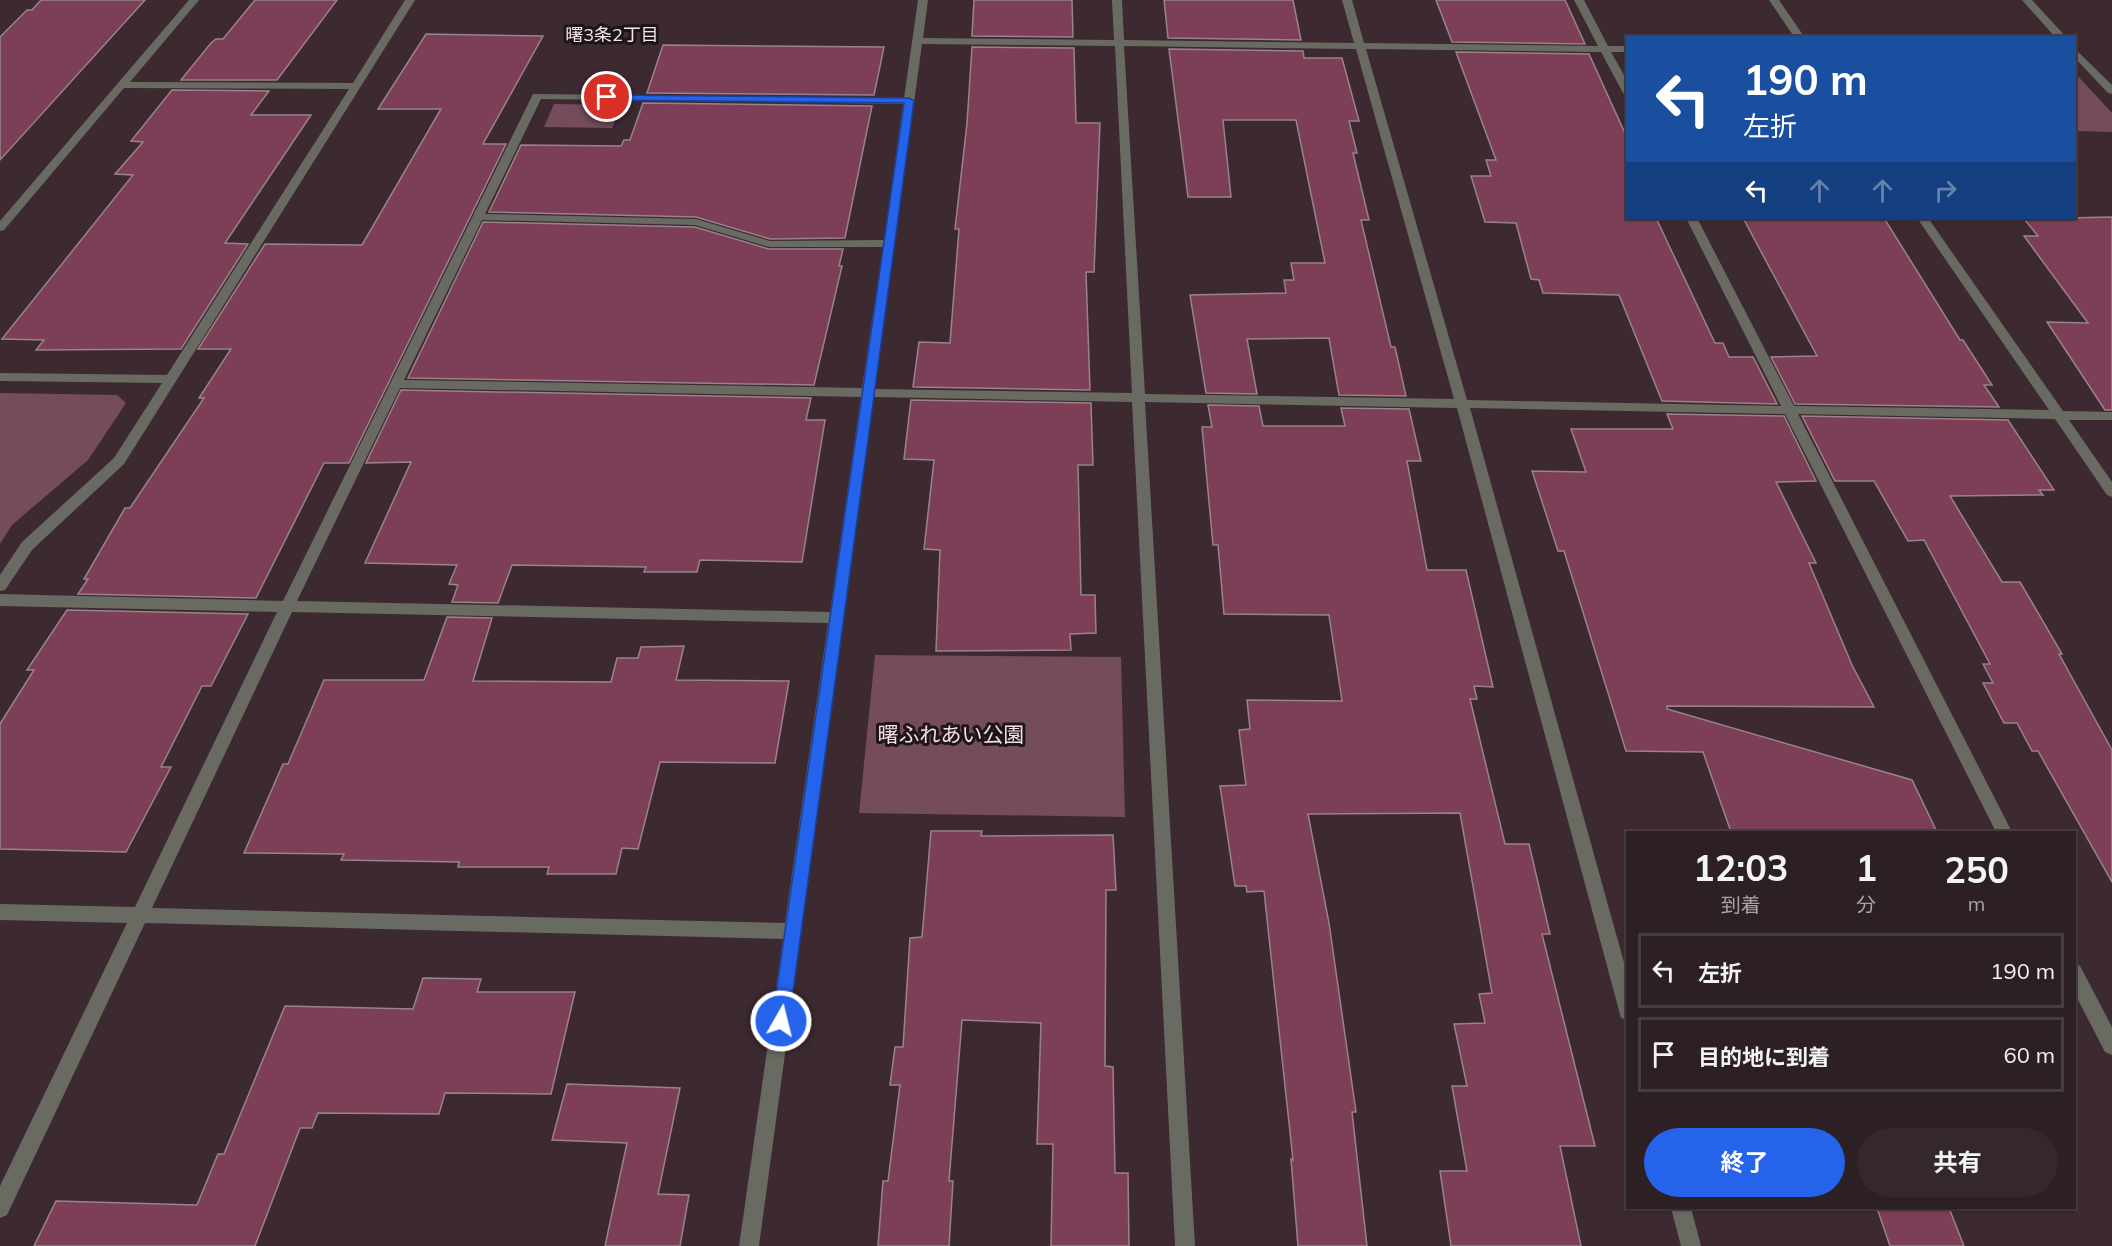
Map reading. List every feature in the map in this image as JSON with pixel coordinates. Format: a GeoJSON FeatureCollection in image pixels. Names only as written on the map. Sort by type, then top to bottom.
{"type":"FeatureCollection","features":[{"type":"Feature","properties":{"kind":"street"},"geometry":{"type":"LineString","coordinates":[[0,228],[194,0]]}},
{"type":"Feature","properties":{"kind":"street"},"geometry":{"type":"LineString","coordinates":[[0,586],[27,546],[119,461],[410,0]]}},
{"type":"Feature","properties":{"kind":"street"},"geometry":{"type":"LineString","coordinates":[[749,1246],[924,0]]}},
{"type":"Feature","properties":{"kind":"street"},"geometry":{"type":"LineString","coordinates":[[1117,0],[1185,1246]]}},
{"type":"Feature","properties":{"kind":"street"},"geometry":{"type":"LineString","coordinates":[[1347,0],[1462,404],[1626,1005]]}},
{"type":"Feature","properties":{"kind":"street"},"geometry":{"type":"LineString","coordinates":[[1579,0],[1626,89]]}},
{"type":"Feature","properties":{"kind":"street"},"geometry":{"type":"LineString","coordinates":[[1774,0],[1799,36]]}},
{"type":"Feature","properties":{"kind":"street"},"geometry":{"type":"LineString","coordinates":[[2027,0],[2060,36]]}},
{"type":"Feature","properties":{"kind":"street"},"geometry":{"type":"LineString","coordinates":[[918,41],[1626,49]]}},
{"type":"Feature","properties":{"kind":"street"},"geometry":{"type":"LineString","coordinates":[[2076,53],[2112,91]]}},
{"type":"Feature","properties":{"kind":"street"},"geometry":{"type":"LineString","coordinates":[[122,85],[356,86]]}},
{"type":"Feature","properties":{"kind":"street"},"geometry":{"type":"LineString","coordinates":[[0,1208],[287,607],[537,96],[909,101]]}},
{"type":"Feature","properties":{"kind":"street"},"geometry":{"type":"LineString","coordinates":[[478,217],[696,222],[769,244],[889,243]]}},
{"type":"Feature","properties":{"kind":"street"},"geometry":{"type":"LineString","coordinates":[[1693,219],[2003,831]]}},
{"type":"Feature","properties":{"kind":"street"},"geometry":{"type":"LineString","coordinates":[[1924,219],[2112,492]]}},
{"type":"Feature","properties":{"kind":"street"},"geometry":{"type":"LineString","coordinates":[[0,377],[171,379]]}},
{"type":"Feature","properties":{"kind":"street"},"geometry":{"type":"LineString","coordinates":[[396,384],[2112,416]]}},
{"type":"Feature","properties":{"kind":"street"},"geometry":{"type":"LineString","coordinates":[[0,600],[838,618]]}},
{"type":"Feature","properties":{"kind":"street"},"geometry":{"type":"LineString","coordinates":[[0,912],[793,931]]}},
{"type":"Feature","properties":{"kind":"street"},"geometry":{"type":"LineString","coordinates":[[2076,976],[2112,1046]]}},
{"type":"Feature","properties":{"kind":"street"},"geometry":{"type":"LineString","coordinates":[[1681,1209],[1691,1246]]}},
{"type":"Feature","properties":{"kind":"green space"},"geometry":{"type":"Polygon","coordinates":[[[2076,74],[2112,113],[2112,132],[2076,131],[2076,74]]]}},
{"type":"Feature","properties":{"kind":"green space"},"geometry":{"type":"Polygon","coordinates":[[[554,104],[622,105],[612,128],[544,127],[554,104]]]}},
{"type":"Feature","properties":{"kind":"green space"},"geometry":{"type":"Polygon","coordinates":[[[0,393],[117,395],[126,403],[88,460],[12,525],[0,544],[0,393]]]}},
{"type":"Feature","properties":{"kind":"green space","name":"曙ふれあい公園"},"geometry":{"type":"Polygon","coordinates":[[[875,655],[1121,657],[1125,817],[859,813],[875,655]]]}},
{"type":"Feature","properties":{"kind":"building"},"geometry":{"type":"Polygon","coordinates":[[[41,0],[145,0],[0,160],[0,37],[27,10],[32,10],[41,0]]]}},
{"type":"Feature","properties":{"kind":"building"},"geometry":{"type":"Polygon","coordinates":[[[255,0],[337,0],[277,80],[181,80],[211,43],[216,39],[223,39],[255,0]]]}},
{"type":"Feature","properties":{"kind":"building"},"geometry":{"type":"Polygon","coordinates":[[[974,0],[1072,0],[1073,37],[972,36],[974,0]]]}},
{"type":"Feature","properties":{"kind":"building"},"geometry":{"type":"Polygon","coordinates":[[[1164,0],[1293,0],[1301,40],[1168,38],[1164,0]]]}},
{"type":"Feature","properties":{"kind":"building"},"geometry":{"type":"Polygon","coordinates":[[[1436,0],[1565,0],[1585,44],[1452,42],[1436,0]]]}},
{"type":"Feature","properties":{"kind":"building"},"geometry":{"type":"Polygon","coordinates":[[[426,34],[543,36],[483,144],[506,144],[349,463],[324,463],[256,598],[78,594],[88,579],[84,579],[125,508],[130,508],[204,398],[199,398],[231,349],[198,349],[265,244],[362,245],[441,109],[378,109],[426,34]]]}},
{"type":"Feature","properties":{"kind":"building"},"geometry":{"type":"Polygon","coordinates":[[[663,45],[884,47],[874,95],[647,93],[663,45]]]}},
{"type":"Feature","properties":{"kind":"building"},"geometry":{"type":"Polygon","coordinates":[[[972,47],[1074,48],[1076,123],[1100,123],[1094,272],[1086,272],[1090,390],[913,387],[919,342],[950,343],[959,229],[955,229],[967,123],[972,47]]]}},
{"type":"Feature","properties":{"kind":"building"},"geometry":{"type":"Polygon","coordinates":[[[1169,49],[1303,51],[1304,58],[1342,58],[1359,121],[1349,121],[1357,153],[1353,153],[1369,220],[1361,220],[1391,347],[1395,347],[1406,396],[1339,395],[1329,338],[1247,339],[1257,394],[1206,393],[1190,295],[1286,293],[1284,280],[1294,280],[1291,263],[1325,263],[1296,120],[1223,120],[1231,197],[1188,197],[1169,49]]]}},
{"type":"Feature","properties":{"kind":"building"},"geometry":{"type":"Polygon","coordinates":[[[1456,52],[1589,54],[1626,136],[1626,219],[1656,219],[1715,343],[1723,343],[1729,357],[1753,357],[1777,404],[1662,401],[1619,295],[1543,293],[1539,280],[1531,279],[1516,223],[1485,222],[1471,176],[1491,176],[1486,160],[1496,160],[1456,52]]]}},
{"type":"Feature","properties":{"kind":"building"},"geometry":{"type":"Polygon","coordinates":[[[172,90],[269,91],[251,115],[311,115],[225,243],[248,244],[181,349],[36,350],[44,340],[2,339],[133,175],[115,174],[143,142],[131,141],[172,90]]]}},
{"type":"Feature","properties":{"kind":"building"},"geometry":{"type":"Polygon","coordinates":[[[643,103],[872,106],[845,238],[770,239],[696,217],[489,212],[521,145],[621,146],[624,140],[630,140],[643,103]]]}},
{"type":"Feature","properties":{"kind":"building"},"geometry":{"type":"Polygon","coordinates":[[[2112,217],[2112,410],[2105,410],[2047,322],[2088,323],[2024,236],[2038,236],[2024,219],[2112,217]]]}},
{"type":"Feature","properties":{"kind":"building"},"geometry":{"type":"Polygon","coordinates":[[[1744,219],[1885,219],[1960,340],[1963,340],[1992,385],[1984,385],[1999,407],[1795,404],[1771,357],[1817,356],[1744,219]]]}},
{"type":"Feature","properties":{"kind":"building"},"geometry":{"type":"Polygon","coordinates":[[[483,222],[695,227],[769,249],[843,249],[839,266],[842,266],[814,385],[408,378],[483,222]]]}},
{"type":"Feature","properties":{"kind":"building"},"geometry":{"type":"Polygon","coordinates":[[[401,390],[811,398],[806,420],[825,420],[802,562],[700,560],[697,572],[644,572],[646,567],[512,565],[498,603],[452,602],[458,585],[449,584],[457,565],[365,563],[411,462],[366,463],[401,390]]]}},
{"type":"Feature","properties":{"kind":"building"},"geometry":{"type":"Polygon","coordinates":[[[911,400],[1091,403],[1093,465],[1078,465],[1081,595],[1095,595],[1096,633],[1070,634],[1071,650],[936,651],[940,550],[924,549],[934,460],[904,459],[911,400]]]}},
{"type":"Feature","properties":{"kind":"building"},"geometry":{"type":"Polygon","coordinates":[[[1208,405],[1259,406],[1263,426],[1345,426],[1341,408],[1409,409],[1421,461],[1407,461],[1427,570],[1466,570],[1493,687],[1474,686],[1477,699],[1470,699],[1505,844],[1529,844],[1550,934],[1542,934],[1595,1146],[1560,1146],[1581,1246],[1451,1246],[1440,1171],[1467,1171],[1452,1086],[1467,1086],[1454,1024],[1485,1023],[1479,994],[1492,993],[1460,813],[1308,814],[1329,923],[1356,1112],[1352,1112],[1367,1246],[1298,1246],[1291,1159],[1293,1160],[1264,891],[1247,892],[1246,886],[1235,886],[1220,786],[1246,785],[1239,730],[1250,729],[1247,700],[1342,701],[1329,615],[1224,614],[1218,545],[1213,545],[1202,427],[1212,427],[1208,405]]]}},
{"type":"Feature","properties":{"kind":"building"},"geometry":{"type":"Polygon","coordinates":[[[1667,414],[1784,416],[1816,481],[1776,482],[1816,563],[1809,563],[1852,665],[1874,707],[1667,706],[1667,709],[1912,780],[1937,831],[1731,831],[1703,752],[1626,751],[1564,551],[1558,551],[1532,471],[1586,472],[1571,429],[1673,429],[1667,414]]]}},
{"type":"Feature","properties":{"kind":"building"},"geometry":{"type":"Polygon","coordinates":[[[1802,416],[2008,420],[2054,490],[2039,490],[2043,495],[1950,496],[2002,582],[2020,582],[2062,654],[2059,654],[2112,750],[2112,882],[2038,751],[2032,751],[2017,723],[2004,723],[1983,683],[1993,683],[1983,664],[1990,664],[1924,540],[1908,541],[1874,481],[1835,481],[1802,416]]]}},
{"type":"Feature","properties":{"kind":"building"},"geometry":{"type":"Polygon","coordinates":[[[67,610],[248,614],[211,686],[202,686],[161,767],[171,767],[126,852],[0,849],[0,724],[34,670],[27,670],[67,610]]]}},
{"type":"Feature","properties":{"kind":"building"},"geometry":{"type":"Polygon","coordinates":[[[447,617],[492,618],[473,681],[611,682],[617,658],[638,658],[641,647],[684,646],[676,680],[789,681],[775,763],[660,762],[638,849],[622,848],[616,874],[547,874],[549,867],[458,867],[459,862],[341,860],[344,854],[244,853],[283,764],[288,764],[324,680],[424,680],[447,617]]]}},
{"type":"Feature","properties":{"kind":"building"},"geometry":{"type":"Polygon","coordinates":[[[931,831],[982,831],[981,836],[1113,835],[1116,890],[1106,890],[1105,1066],[1113,1067],[1115,1173],[1128,1173],[1129,1246],[1051,1246],[1053,1144],[1037,1144],[1041,1023],[962,1020],[949,1181],[953,1181],[949,1246],[878,1246],[883,1181],[888,1181],[900,1085],[890,1085],[895,1047],[903,1047],[910,938],[922,937],[931,831]]]}},
{"type":"Feature","properties":{"kind":"building"},"geometry":{"type":"Polygon","coordinates":[[[423,978],[481,979],[477,992],[575,992],[551,1094],[445,1093],[439,1114],[318,1113],[312,1128],[300,1128],[255,1246],[34,1246],[56,1201],[197,1205],[218,1154],[224,1154],[285,1006],[413,1009],[423,978]]]}},
{"type":"Feature","properties":{"kind":"building"},"geometry":{"type":"Polygon","coordinates":[[[567,1084],[680,1088],[658,1194],[689,1195],[680,1246],[605,1246],[627,1143],[552,1140],[567,1084]]]}},
{"type":"Feature","properties":{"kind":"building"},"geometry":{"type":"Polygon","coordinates":[[[1877,1209],[1949,1209],[1964,1246],[1890,1246],[1877,1209]]]}},
{"type":"Feature","properties":{"kind":"district","name":"曙3条2丁目"},"geometry":{"type":"Point","coordinates":[612,35]}},
{"type":"Feature","properties":{"kind":"route"},"geometry":{"type":"LineString","coordinates":[[607,97],[909,101],[781,1021]]}}]}
